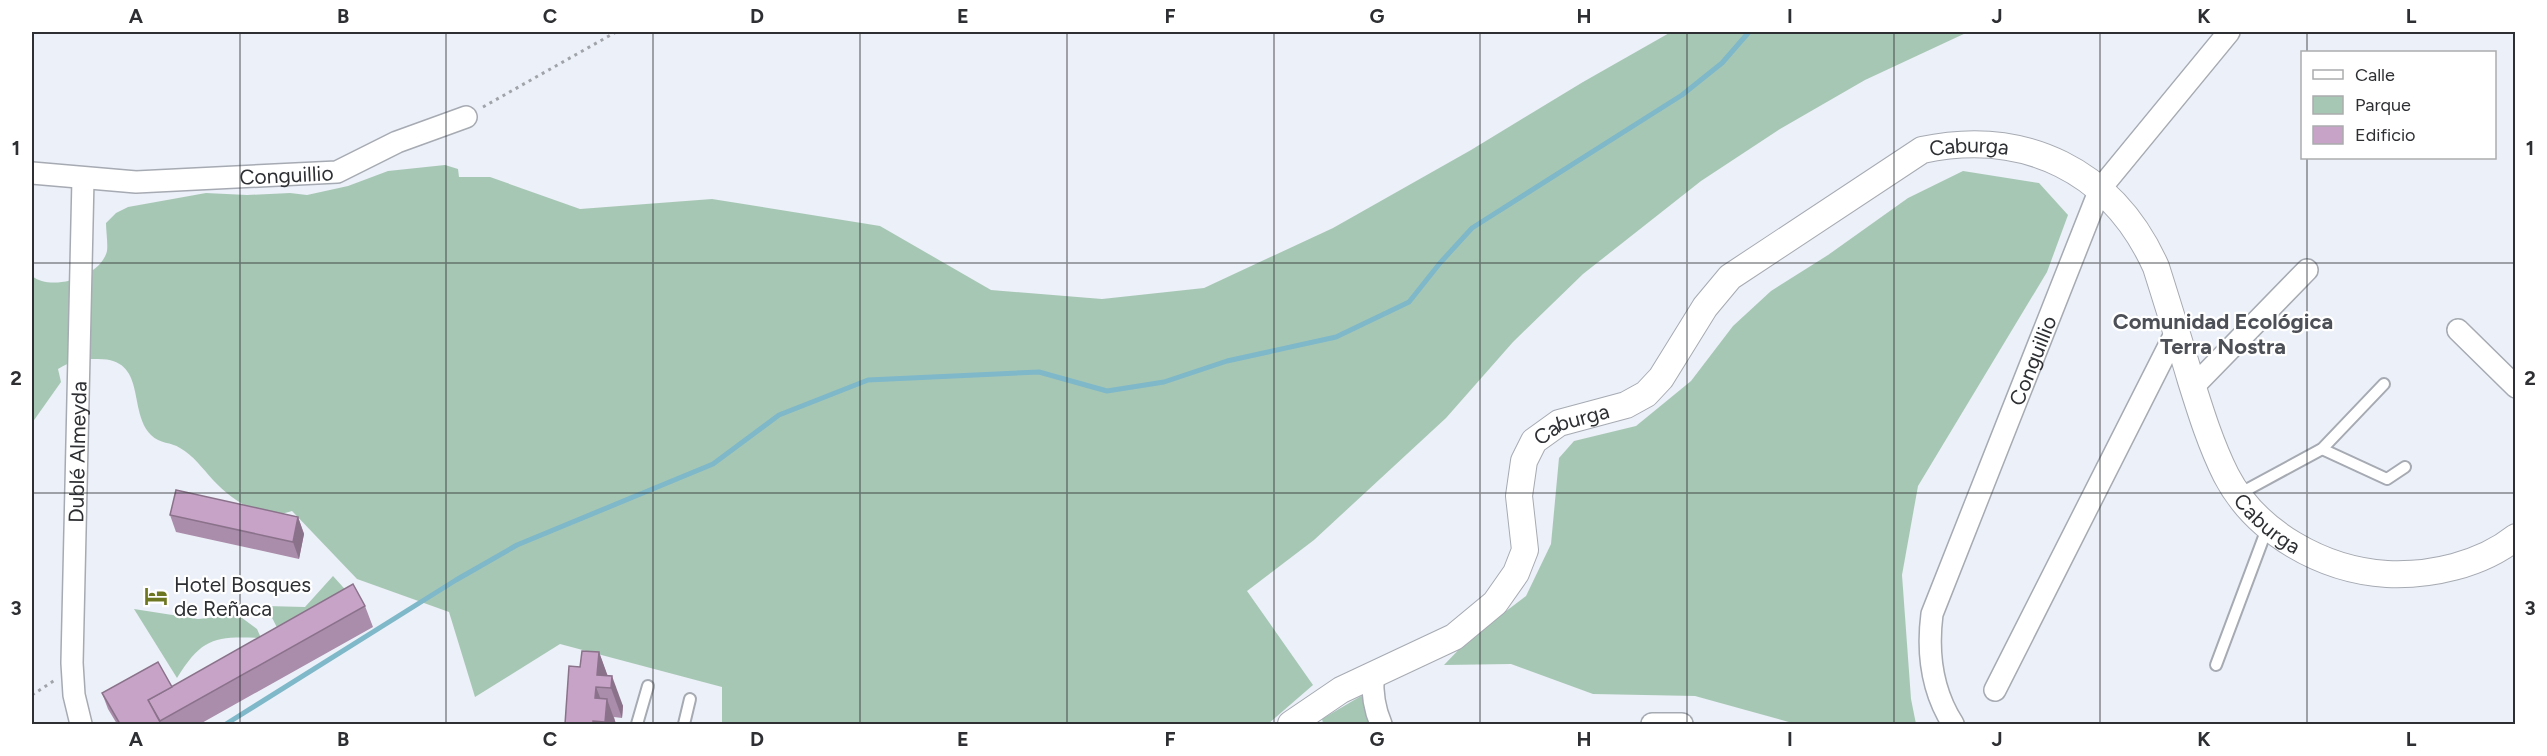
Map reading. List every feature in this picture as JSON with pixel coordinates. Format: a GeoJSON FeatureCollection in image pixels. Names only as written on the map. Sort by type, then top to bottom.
{"type":"FeatureCollection","features":[{"type":"Feature","properties":{"kind":"street","name":"Conguillio"},"geometry":{"type":"LineString","coordinates":[[1953,724],[1940,699],[1931,666],[1929,640],[1932,614],[2100,189],[2229,32]]}},
{"type":"Feature","properties":{"kind":"street","name":"Conguillio"},"geometry":{"type":"LineString","coordinates":[[32,173],[136,182],[337,171],[398,142],[466,117]]}},
{"type":"Feature","properties":{"kind":"street","name":"Caburga"},"geometry":{"type":"LineString","coordinates":[[1291,724],[1341,690],[1454,637],[1495,603],[1516,573],[1525,550],[1519,496],[1524,461],[1534,441],[1543,433],[1559,423],[1626,405],[1646,394],[1661,378],[1705,307],[1730,278],[1922,150],[1962,143],[2004,145],[2062,164],[2100,189],[2127,216],[2148,249],[2156,267],[2207,430],[2227,476],[2239,494],[2268,526],[2287,540],[2329,562],[2363,571],[2399,574],[2434,571],[2468,562],[2516,537]]}},
{"type":"Feature","properties":{"kind":"street","name":"Dublé Almeyda"},"geometry":{"type":"LineString","coordinates":[[81,724],[74,695],[72,669],[83,179]]}},
{"type":"Feature","properties":{"kind":"street"},"geometry":{"type":"LineString","coordinates":[[2193,387],[2307,270]]}},
{"type":"Feature","properties":{"kind":"street"},"geometry":{"type":"LineString","coordinates":[[2458,330],[2516,387]]}},
{"type":"Feature","properties":{"kind":"street"},"geometry":{"type":"LineString","coordinates":[[1995,690],[2176,332]]}},
{"type":"Feature","properties":{"kind":"street"},"geometry":{"type":"LineString","coordinates":[[1374,676],[1372,692],[1374,708],[1381,724]]}},
{"type":"Feature","properties":{"kind":"street"},"geometry":{"type":"LineString","coordinates":[[1652,724],[1682,724]]}},
{"type":"Feature","properties":{"kind":"lane"},"geometry":{"type":"LineString","coordinates":[[2239,494],[2322,449],[2384,384]]}},
{"type":"Feature","properties":{"kind":"lane"},"geometry":{"type":"LineString","coordinates":[[2322,449],[2387,480],[2405,467]]}},
{"type":"Feature","properties":{"kind":"lane"},"geometry":{"type":"LineString","coordinates":[[2216,665],[2268,526]]}},
{"type":"Feature","properties":{"kind":"lane"},"geometry":{"type":"LineString","coordinates":[[637,724],[648,687]]}},
{"type":"Feature","properties":{"kind":"lane"},"geometry":{"type":"LineString","coordinates":[[684,724],[690,699]]}},
{"type":"Feature","properties":{"kind":"path"},"geometry":{"type":"LineString","coordinates":[[466,117],[616,32]]}},
{"type":"Feature","properties":{"kind":"path"},"geometry":{"type":"LineString","coordinates":[[32,695],[72,669]]}},
{"type":"Feature","properties":{"kind":"green space"},"geometry":{"type":"Polygon","coordinates":[[[1671,32],[1968,32],[1865,80],[1780,129],[1701,181],[1583,274],[1513,342],[1446,418],[1314,540],[1247,591],[1313,685],[1268,724],[722,724],[722,687],[560,644],[475,697],[449,612],[357,579],[292,511],[270,514],[249,508],[239,502],[213,480],[185,451],[151,435],[144,425],[134,387],[124,367],[113,361],[91,359],[72,362],[58,369],[61,382],[32,423],[32,276],[40,281],[62,282],[86,275],[103,260],[107,251],[106,223],[116,213],[128,207],[206,193],[307,195],[348,186],[388,171],[445,165],[458,169],[459,177],[490,177],[580,209],[712,199],[880,226],[991,290],[1102,299],[1204,288],[1333,228],[1671,32]]]}},
{"type":"Feature","properties":{"kind":"green space"},"geometry":{"type":"Polygon","coordinates":[[[1963,171],[2039,183],[2068,215],[2047,272],[1918,486],[1902,575],[1911,699],[1916,724],[1796,724],[1695,696],[1593,694],[1511,664],[1444,665],[1468,640],[1526,596],[1551,544],[1559,458],[1574,441],[1636,426],[1691,381],[1733,326],[1771,291],[1828,255],[1908,198],[1963,171]]]}},
{"type":"Feature","properties":{"kind":"green space"},"geometry":{"type":"Polygon","coordinates":[[[333,576],[360,606],[287,647],[266,606],[305,607],[333,576]]]}},
{"type":"Feature","properties":{"kind":"green space"},"geometry":{"type":"Polygon","coordinates":[[[134,609],[198,619],[238,615],[257,629],[261,638],[232,638],[212,642],[194,654],[177,678],[134,609]]]}},
{"type":"Feature","properties":{"kind":"green space"},"geometry":{"type":"Polygon","coordinates":[[[1361,696],[1367,698],[1371,724],[1323,723],[1322,719],[1361,696]]]}},
{"type":"Feature","properties":{"kind":"building"},"geometry":{"type":"Polygon","coordinates":[[[176,490],[298,517],[293,542],[170,515],[176,490]]]}},
{"type":"Feature","properties":{"kind":"building"},"geometry":{"type":"Polygon","coordinates":[[[353,584],[365,606],[160,721],[148,700],[353,584]]]}},
{"type":"Feature","properties":{"kind":"building"},"geometry":{"type":"Polygon","coordinates":[[[582,651],[599,652],[597,675],[612,676],[611,688],[596,687],[595,698],[607,699],[605,722],[565,724],[569,666],[580,667],[582,651]]]}},
{"type":"Feature","properties":{"kind":"building"},"geometry":{"type":"Polygon","coordinates":[[[158,662],[172,687],[148,700],[161,724],[120,724],[102,693],[158,662]]]}},
{"type":"Feature","properties":{"kind":"waterway"},"geometry":{"type":"LineString","coordinates":[[226,724],[456,580],[517,545],[713,464],[779,415],[868,380],[1039,372],[1107,391],[1164,382],[1227,361],[1336,337],[1409,302],[1472,228],[1682,95],[1722,63],[1749,32]]}},
{"type":"Feature","properties":{"kind":"place","name":"Hotel Bosques de Reñaca"},"geometry":{"type":"Point","coordinates":[156,596]}},
{"type":"Feature","properties":{"kind":"district","name":"Comunidad Ecológica Terra Nostra"},"geometry":{"type":"Point","coordinates":[2223,334]}}]}
